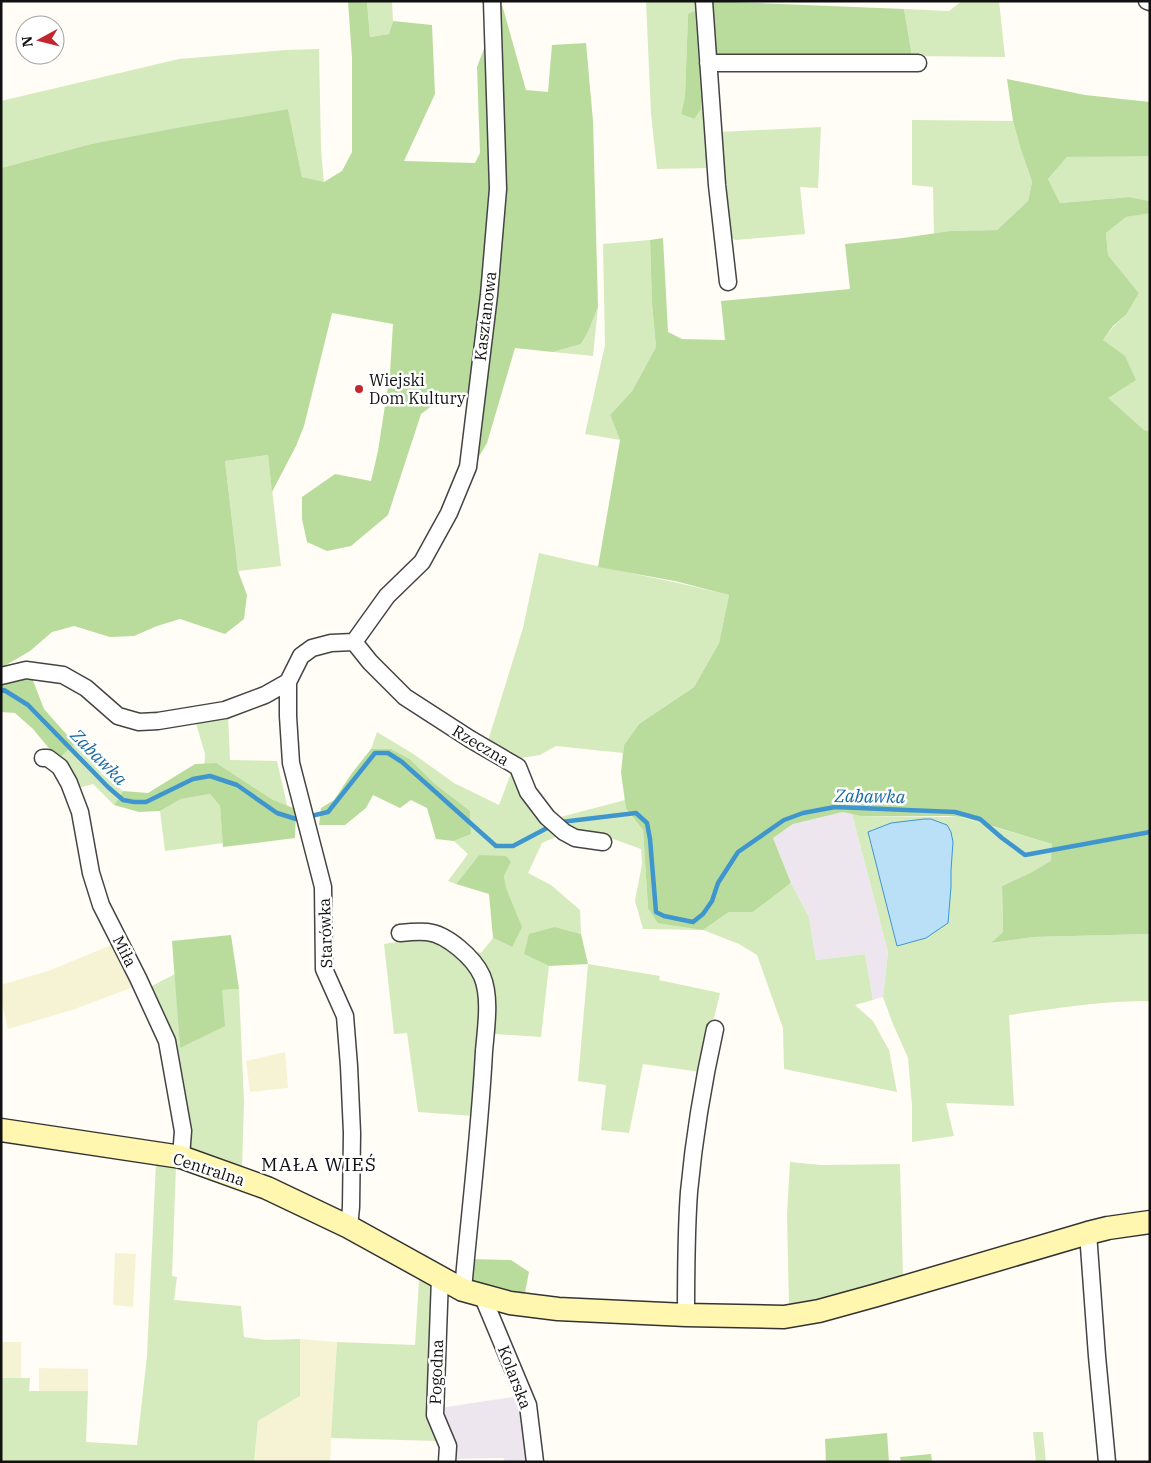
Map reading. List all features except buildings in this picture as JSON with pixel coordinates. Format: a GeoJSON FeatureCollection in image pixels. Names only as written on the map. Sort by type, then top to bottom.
{"type":"FeatureCollection","features":[{"type":"Feature","properties":{"kind":"street","name":"Kasztanowa"},"geometry":{"type":"LineString","coordinates":[[354,642],[387,596],[422,562],[449,513],[468,468],[489,295],[498,189],[492,1]]}},
{"type":"Feature","properties":{"kind":"street"},"geometry":{"type":"LineString","coordinates":[[704,1],[717,185],[728,282]]}},
{"type":"Feature","properties":{"kind":"street"},"geometry":{"type":"LineString","coordinates":[[708,63],[918,63]]}},
{"type":"Feature","properties":{"kind":"street","name":"Starówka"},"geometry":{"type":"LineString","coordinates":[[348,1227],[351,1207],[352,1133],[345,1016],[324,969],[323,887],[291,763],[288,682],[301,656],[312,648],[331,643],[354,642]]}},
{"type":"Feature","properties":{"kind":"street","name":"Rzeczna"},"geometry":{"type":"LineString","coordinates":[[354,642],[370,662],[405,697],[518,767],[528,792],[547,817],[564,832],[575,838],[603,842]]}},
{"type":"Feature","properties":{"kind":"street"},"geometry":{"type":"LineString","coordinates":[[1,676],[26,670],[63,675],[86,688],[118,716],[138,722],[158,721],[225,710],[265,695],[288,682]]}},
{"type":"Feature","properties":{"kind":"street","name":"Miła"},"geometry":{"type":"LineString","coordinates":[[43,758],[48,758],[60,767],[69,783],[80,812],[91,873],[101,905],[167,1041],[183,1131],[181,1157]]}},
{"type":"Feature","properties":{"kind":"street"},"geometry":{"type":"LineString","coordinates":[[400,933],[434,933],[450,942],[471,959],[481,974],[485,986],[486,1017],[472,1293]]}},
{"type":"Feature","properties":{"kind":"street"},"geometry":{"type":"LineString","coordinates":[[686,1315],[689,1193],[707,1066],[715,1029]]}},
{"type":"Feature","properties":{"kind":"street","name":"Centralna"},"geometry":{"type":"LineString","coordinates":[[1,1130],[181,1157],[267,1188],[348,1227],[440,1278],[472,1293],[510,1303],[558,1309],[784,1317],[819,1311],[1088,1232],[1150,1222]]}},
{"type":"Feature","properties":{"kind":"street"},"geometry":{"type":"LineString","coordinates":[[1088,1232],[1097,1356],[1108,1462]]}},
{"type":"Feature","properties":{"kind":"street","name":"Pogodna"},"geometry":{"type":"LineString","coordinates":[[440,1278],[434,1415],[448,1446],[447,1462]]}},
{"type":"Feature","properties":{"kind":"street","name":"Kolarska"},"geometry":{"type":"LineString","coordinates":[[472,1293],[528,1405],[535,1462]]}},
{"type":"Feature","properties":{"kind":"shaded area"},"geometry":{"type":"Polygon","coordinates":[[[843,812],[852,814],[888,952],[883,997],[873,1000],[865,954],[816,960],[809,917],[791,883],[773,838],[793,824],[843,812]]]}},
{"type":"Feature","properties":{"kind":"shaded area"},"geometry":{"type":"Polygon","coordinates":[[[114,944],[136,986],[75,1009],[8,1029],[1,999],[1,985],[48,971],[114,944]]]}},
{"type":"Feature","properties":{"kind":"shaded area"},"geometry":{"type":"Polygon","coordinates":[[[285,1052],[288,1088],[250,1092],[246,1061],[285,1052]]]}},
{"type":"Feature","properties":{"kind":"shaded area"},"geometry":{"type":"Polygon","coordinates":[[[115,1253],[136,1254],[133,1307],[113,1305],[115,1253]]]}},
{"type":"Feature","properties":{"kind":"shaded area"},"geometry":{"type":"Polygon","coordinates":[[[300,1339],[337,1342],[330,1462],[254,1462],[258,1421],[300,1396],[300,1339]]]}},
{"type":"Feature","properties":{"kind":"shaded area"},"geometry":{"type":"Polygon","coordinates":[[[1,1342],[21,1342],[21,1378],[1,1378],[1,1342]]]}},
{"type":"Feature","properties":{"kind":"shaded area"},"geometry":{"type":"Polygon","coordinates":[[[39,1368],[88,1369],[88,1391],[39,1391],[39,1368]]]}},
{"type":"Feature","properties":{"kind":"shaded area"},"geometry":{"type":"Polygon","coordinates":[[[519,1396],[531,1462],[506,1462],[503,1458],[451,1459],[440,1408],[519,1396]]]}},
{"type":"Feature","properties":{"kind":"green space"},"geometry":{"type":"Polygon","coordinates":[[[348,1],[367,1],[370,37],[389,34],[393,21],[432,25],[435,94],[404,161],[475,163],[480,153],[477,67],[485,46],[488,1],[501,1],[526,90],[548,92],[552,45],[586,43],[593,121],[598,307],[588,332],[581,344],[553,352],[515,348],[487,443],[477,460],[473,393],[442,398],[421,414],[388,515],[351,546],[327,551],[307,542],[302,519],[302,497],[335,474],[371,481],[378,451],[390,373],[393,324],[332,313],[304,426],[296,446],[272,492],[268,455],[225,461],[238,571],[247,595],[244,619],[225,634],[180,619],[134,636],[110,637],[74,626],[52,632],[30,651],[1,668],[1,168],[91,144],[288,109],[302,177],[324,182],[342,171],[352,152],[352,58],[348,1]]]}},
{"type":"Feature","properties":{"kind":"green space"},"geometry":{"type":"Polygon","coordinates":[[[367,1],[392,1],[393,21],[389,34],[370,37],[367,1]]]}},
{"type":"Feature","properties":{"kind":"green space"},"geometry":{"type":"Polygon","coordinates":[[[646,1],[697,1],[709,168],[657,169],[651,114],[646,1]],[[695,12],[688,15],[685,96],[681,114],[694,119],[695,12]]]}},
{"type":"Feature","properties":{"kind":"green space"},"geometry":{"type":"Polygon","coordinates":[[[709,1],[904,9],[912,56],[713,56],[709,1]]]}},
{"type":"Feature","properties":{"kind":"green space"},"geometry":{"type":"Polygon","coordinates":[[[962,1],[999,1],[1005,57],[912,56],[904,9],[949,11],[962,1]]]}},
{"type":"Feature","properties":{"kind":"green space"},"geometry":{"type":"Polygon","coordinates":[[[695,11],[701,109],[694,119],[681,114],[685,96],[688,14],[695,11]]]}},
{"type":"Feature","properties":{"kind":"green space"},"geometry":{"type":"Polygon","coordinates":[[[319,49],[321,149],[324,183],[302,177],[288,109],[91,144],[1,168],[1,101],[179,59],[319,49]]]}},
{"type":"Feature","properties":{"kind":"green space"},"geometry":{"type":"Polygon","coordinates":[[[1007,79],[1085,95],[1150,102],[1150,156],[1067,157],[1048,179],[1060,203],[1129,197],[1150,201],[1150,213],[1126,217],[1106,233],[1108,255],[1139,293],[1126,315],[1113,326],[1103,340],[1125,356],[1136,380],[1108,398],[1144,430],[1150,431],[1150,934],[1034,937],[991,943],[1003,932],[1002,886],[1051,861],[1052,844],[962,817],[860,816],[843,812],[793,824],[773,838],[791,883],[753,912],[729,912],[703,930],[658,923],[648,908],[643,830],[626,809],[621,772],[624,745],[639,724],[694,687],[719,643],[729,595],[675,581],[598,567],[620,440],[610,415],[632,391],[656,347],[652,304],[650,240],[663,238],[668,332],[682,339],[725,340],[721,301],[850,289],[845,244],[950,231],[997,230],[1028,201],[1032,182],[1013,121],[1007,79]]]}},
{"type":"Feature","properties":{"kind":"green space"},"geometry":{"type":"Polygon","coordinates":[[[912,120],[1013,121],[1032,182],[1028,201],[997,230],[951,231],[934,234],[933,187],[912,185],[912,120]]]}},
{"type":"Feature","properties":{"kind":"green space"},"geometry":{"type":"Polygon","coordinates":[[[821,127],[818,188],[800,187],[805,234],[735,240],[728,234],[719,132],[821,127]]]}},
{"type":"Feature","properties":{"kind":"green space"},"geometry":{"type":"Polygon","coordinates":[[[1150,156],[1150,201],[1129,197],[1060,203],[1048,179],[1067,157],[1150,156]]]}},
{"type":"Feature","properties":{"kind":"green space"},"geometry":{"type":"Polygon","coordinates":[[[1150,212],[1150,431],[1144,430],[1107,398],[1103,340],[1126,315],[1139,293],[1108,255],[1106,233],[1126,217],[1150,212]]]}},
{"type":"Feature","properties":{"kind":"green space"},"geometry":{"type":"Polygon","coordinates":[[[650,240],[652,304],[656,347],[632,391],[610,415],[620,440],[585,434],[605,345],[603,244],[650,240]]]}},
{"type":"Feature","properties":{"kind":"green space"},"geometry":{"type":"Polygon","coordinates":[[[598,307],[593,356],[553,352],[581,344],[598,307]]]}},
{"type":"Feature","properties":{"kind":"green space"},"geometry":{"type":"Polygon","coordinates":[[[268,455],[281,566],[238,571],[225,461],[268,455]]]}},
{"type":"Feature","properties":{"kind":"green space"},"geometry":{"type":"Polygon","coordinates":[[[539,553],[729,595],[719,643],[694,687],[639,724],[624,745],[623,753],[556,746],[540,755],[521,758],[487,744],[523,628],[539,553]]]}},
{"type":"Feature","properties":{"kind":"green space"},"geometry":{"type":"Polygon","coordinates":[[[32,678],[44,709],[75,744],[58,759],[33,729],[15,713],[1,712],[1,680],[32,678]]]}},
{"type":"Feature","properties":{"kind":"green space"},"geometry":{"type":"Polygon","coordinates":[[[228,714],[230,760],[277,761],[288,809],[204,770],[205,754],[195,720],[228,714]]]}},
{"type":"Feature","properties":{"kind":"green space"},"geometry":{"type":"Polygon","coordinates":[[[377,732],[415,755],[454,783],[499,805],[513,768],[560,835],[542,843],[528,873],[551,885],[580,910],[581,934],[555,927],[525,954],[549,966],[541,1037],[480,1033],[475,1116],[418,1112],[407,1033],[394,1034],[384,944],[420,938],[481,953],[493,938],[512,947],[504,876],[511,862],[479,855],[456,884],[448,881],[468,854],[454,841],[471,834],[470,811],[434,783],[410,759],[391,749],[371,749],[377,732]]]}},
{"type":"Feature","properties":{"kind":"green space"},"geometry":{"type":"Polygon","coordinates":[[[75,744],[102,774],[123,791],[114,805],[93,784],[74,789],[58,759],[75,744]]]}},
{"type":"Feature","properties":{"kind":"green space"},"geometry":{"type":"Polygon","coordinates":[[[371,749],[391,749],[410,759],[434,783],[470,811],[471,834],[454,841],[436,839],[427,808],[411,800],[400,808],[373,795],[366,808],[345,825],[319,825],[321,808],[334,800],[371,749]]]}},
{"type":"Feature","properties":{"kind":"green space"},"geometry":{"type":"Polygon","coordinates":[[[216,763],[273,800],[296,809],[295,838],[223,847],[220,806],[210,794],[181,799],[160,811],[139,812],[114,805],[123,791],[148,793],[195,764],[216,763]]]}},
{"type":"Feature","properties":{"kind":"green space"},"geometry":{"type":"Polygon","coordinates":[[[210,794],[220,806],[223,843],[165,851],[160,811],[181,799],[210,794]]]}},
{"type":"Feature","properties":{"kind":"green space"},"geometry":{"type":"Polygon","coordinates":[[[625,800],[626,810],[643,830],[648,908],[703,930],[643,929],[635,901],[642,864],[641,849],[605,836],[579,832],[553,819],[625,800]]]}},
{"type":"Feature","properties":{"kind":"green space"},"geometry":{"type":"Polygon","coordinates":[[[852,814],[860,816],[960,817],[1052,844],[1052,861],[1002,886],[1003,932],[992,943],[1034,937],[1150,934],[1150,1001],[1062,1007],[1009,1015],[1014,1106],[946,1103],[954,1136],[912,1142],[912,1106],[908,1058],[883,997],[888,952],[852,814]],[[951,870],[926,938],[933,932],[951,887],[951,870]]]}},
{"type":"Feature","properties":{"kind":"green space"},"geometry":{"type":"Polygon","coordinates":[[[479,855],[506,856],[511,862],[504,876],[506,888],[522,927],[512,947],[493,938],[489,894],[456,884],[479,855]]]}},
{"type":"Feature","properties":{"kind":"green space"},"geometry":{"type":"Polygon","coordinates":[[[791,883],[809,917],[816,960],[865,954],[873,1000],[855,1005],[873,1021],[889,1050],[897,1092],[784,1069],[783,1028],[757,955],[739,944],[703,930],[729,912],[753,912],[791,883]]]}},
{"type":"Feature","properties":{"kind":"green space"},"geometry":{"type":"Polygon","coordinates":[[[555,927],[581,934],[588,964],[549,966],[524,954],[529,934],[555,927]]]}},
{"type":"Feature","properties":{"kind":"green space"},"geometry":{"type":"Polygon","coordinates":[[[231,935],[239,989],[222,990],[225,1026],[180,1048],[172,941],[231,935]]]}},
{"type":"Feature","properties":{"kind":"green space"},"geometry":{"type":"Polygon","coordinates":[[[588,964],[660,976],[659,980],[720,993],[701,1072],[643,1064],[629,1133],[601,1130],[606,1085],[578,1081],[588,964]]]}},
{"type":"Feature","properties":{"kind":"green space"},"geometry":{"type":"Polygon","coordinates":[[[175,974],[180,1048],[222,990],[239,989],[244,1102],[242,1168],[190,1153],[148,988],[175,974]]]}},
{"type":"Feature","properties":{"kind":"green space"},"geometry":{"type":"Polygon","coordinates":[[[156,1162],[176,1166],[172,1276],[177,1277],[174,1300],[241,1306],[244,1337],[266,1340],[300,1339],[300,1396],[258,1421],[254,1462],[1,1462],[1,1378],[30,1378],[29,1391],[88,1391],[86,1442],[137,1445],[147,1356],[156,1162]]]}},
{"type":"Feature","properties":{"kind":"green space"},"geometry":{"type":"Polygon","coordinates":[[[790,1162],[821,1165],[900,1164],[903,1277],[895,1282],[789,1307],[787,1214],[790,1162]]]}},
{"type":"Feature","properties":{"kind":"green space"},"geometry":{"type":"Polygon","coordinates":[[[470,1259],[511,1260],[529,1272],[524,1298],[468,1280],[470,1259]]]}},
{"type":"Feature","properties":{"kind":"green space"},"geometry":{"type":"Polygon","coordinates":[[[419,1280],[434,1287],[437,1441],[331,1438],[337,1342],[415,1345],[419,1280]]]}},
{"type":"Feature","properties":{"kind":"green space"},"geometry":{"type":"Polygon","coordinates":[[[1033,1432],[1043,1432],[1046,1462],[1036,1462],[1033,1432]]]}},
{"type":"Feature","properties":{"kind":"green space"},"geometry":{"type":"Polygon","coordinates":[[[887,1433],[889,1462],[826,1462],[825,1439],[887,1433]]]}},
{"type":"Feature","properties":{"kind":"green space"},"geometry":{"type":"Polygon","coordinates":[[[931,1454],[932,1462],[901,1462],[900,1457],[931,1454]]]}},
{"type":"Feature","properties":{"kind":"water"},"geometry":{"type":"Polygon","coordinates":[[[931,819],[947,825],[951,832],[953,842],[948,923],[926,938],[897,946],[868,832],[891,823],[931,819]]]}},
{"type":"Feature","properties":{"kind":"waterway","name":"Zabawka"},"geometry":{"type":"LineString","coordinates":[[1,691],[4,690],[28,705],[123,800],[146,802],[193,779],[210,776],[237,785],[277,813],[296,819]]}},
{"type":"Feature","properties":{"kind":"waterway","name":"Zabawka"},"geometry":{"type":"LineString","coordinates":[[311,816],[328,812],[375,753],[388,753],[402,762],[496,846],[513,846],[549,827]]}},
{"type":"Feature","properties":{"kind":"waterway","name":"Zabawka"},"geometry":{"type":"LineString","coordinates":[[561,822],[636,813],[647,823],[656,912],[664,916],[693,922],[703,914],[712,901],[718,883],[738,852],[784,820],[803,813],[835,807],[955,812],[980,819],[1025,855],[1150,832]]}},
{"type":"Feature","properties":{"kind":"place","name":"Wiejski Dom Kultury"},"geometry":{"type":"Point","coordinates":[359,389]}},
{"type":"Feature","properties":{"kind":"district","name":"MAŁA WIEŚ"},"geometry":{"type":"Point","coordinates":[319,1164]}}]}
